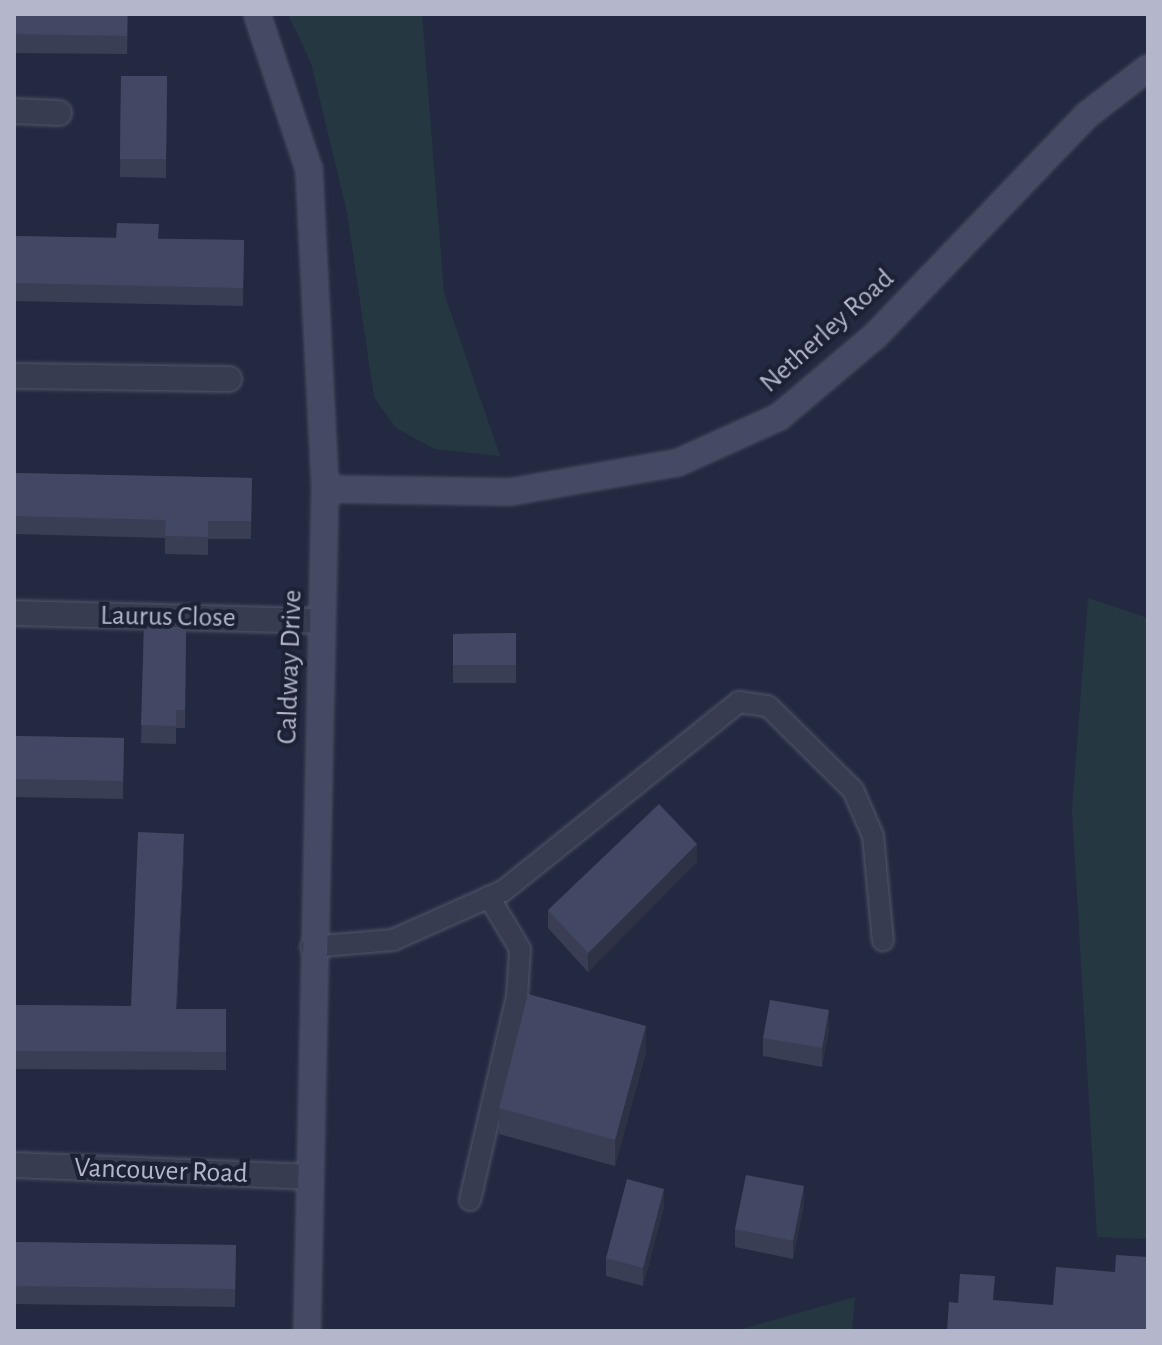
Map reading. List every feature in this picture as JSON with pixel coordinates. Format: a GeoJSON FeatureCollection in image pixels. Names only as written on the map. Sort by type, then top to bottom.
{"type":"FeatureCollection","features":[{"type":"Feature","properties":{"kind":"main road","name":"Caldway Drive"},"geometry":{"type":"LineString","coordinates":[[257,14],[309,169],[325,489],[311,947],[307,1331]]}},
{"type":"Feature","properties":{"kind":"main road","name":"Netherley Road"},"geometry":{"type":"LineString","coordinates":[[325,489],[510,492],[677,463],[779,417],[875,336],[1087,115],[1148,68]]}},
{"type":"Feature","properties":{"kind":"street"},"geometry":{"type":"LineString","coordinates":[[14,111],[59,113]]}},
{"type":"Feature","properties":{"kind":"street"},"geometry":{"type":"LineString","coordinates":[[14,376],[229,379]]}},
{"type":"Feature","properties":{"kind":"street","name":"Laurus Close"},"geometry":{"type":"LineString","coordinates":[[14,613],[322,621]]}},
{"type":"Feature","properties":{"kind":"street","name":"Vancouver Road"},"geometry":{"type":"LineString","coordinates":[[14,1165],[308,1177]]}},
{"type":"Feature","properties":{"kind":"lane"},"geometry":{"type":"LineString","coordinates":[[311,947],[393,940],[489,897],[592,826],[739,702],[768,706],[853,790],[873,836],[883,941]]}},
{"type":"Feature","properties":{"kind":"lane"},"geometry":{"type":"LineString","coordinates":[[470,1200],[517,997],[520,949],[489,897]]}},
{"type":"Feature","properties":{"kind":"shaded area"},"geometry":{"type":"Polygon","coordinates":[[[288,14],[422,14],[444,293],[500,456],[434,449],[396,428],[374,397],[347,212],[311,63],[288,14]]]}},
{"type":"Feature","properties":{"kind":"shaded area"},"geometry":{"type":"Polygon","coordinates":[[[1088,598],[1148,618],[1148,1239],[1097,1237],[1072,810],[1088,598]]]}},
{"type":"Feature","properties":{"kind":"shaded area"},"geometry":{"type":"Polygon","coordinates":[[[855,1297],[852,1331],[735,1331],[855,1297]]]}},
{"type":"Feature","properties":{"kind":"building"},"geometry":{"type":"Polygon","coordinates":[[[14,14],[127,14],[127,36],[14,34],[14,14]]]}},
{"type":"Feature","properties":{"kind":"building"},"geometry":{"type":"Polygon","coordinates":[[[121,76],[167,76],[166,159],[120,159],[121,76]]]}},
{"type":"Feature","properties":{"kind":"building"},"geometry":{"type":"Polygon","coordinates":[[[117,223],[159,224],[158,239],[244,240],[243,288],[14,283],[14,236],[116,238],[117,223]]]}},
{"type":"Feature","properties":{"kind":"building"},"geometry":{"type":"Polygon","coordinates":[[[14,473],[252,478],[251,521],[208,521],[208,537],[165,536],[166,520],[14,516],[14,473]]]}},
{"type":"Feature","properties":{"kind":"building"},"geometry":{"type":"Polygon","coordinates":[[[144,626],[186,627],[185,710],[176,710],[176,726],[141,725],[144,626]]]}},
{"type":"Feature","properties":{"kind":"building"},"geometry":{"type":"Polygon","coordinates":[[[516,633],[516,665],[453,665],[453,634],[516,633]]]}},
{"type":"Feature","properties":{"kind":"building"},"geometry":{"type":"Polygon","coordinates":[[[14,736],[124,738],[123,781],[14,779],[14,736]]]}},
{"type":"Feature","properties":{"kind":"building"},"geometry":{"type":"Polygon","coordinates":[[[659,804],[697,844],[588,953],[548,910],[659,804]]]}},
{"type":"Feature","properties":{"kind":"building"},"geometry":{"type":"Polygon","coordinates":[[[138,832],[184,834],[176,1009],[226,1009],[226,1052],[14,1051],[14,1005],[131,1006],[138,832]]]}},
{"type":"Feature","properties":{"kind":"building"},"geometry":{"type":"Polygon","coordinates":[[[528,994],[646,1026],[615,1140],[499,1108],[528,994]]]}},
{"type":"Feature","properties":{"kind":"building"},"geometry":{"type":"Polygon","coordinates":[[[770,1000],[829,1010],[822,1048],[763,1038],[770,1000]]]}},
{"type":"Feature","properties":{"kind":"building"},"geometry":{"type":"Polygon","coordinates":[[[746,1175],[804,1186],[793,1241],[735,1229],[746,1175]]]}},
{"type":"Feature","properties":{"kind":"building"},"geometry":{"type":"Polygon","coordinates":[[[627,1179],[664,1189],[643,1268],[606,1258],[627,1179]]]}},
{"type":"Feature","properties":{"kind":"building"},"geometry":{"type":"Polygon","coordinates":[[[14,1242],[236,1245],[235,1289],[14,1286],[14,1242]]]}},
{"type":"Feature","properties":{"kind":"building"},"geometry":{"type":"Polygon","coordinates":[[[1116,1255],[1148,1257],[1148,1331],[947,1331],[949,1302],[958,1303],[960,1274],[995,1276],[993,1300],[1053,1305],[1056,1267],[1115,1272],[1116,1255]]]}}]}
